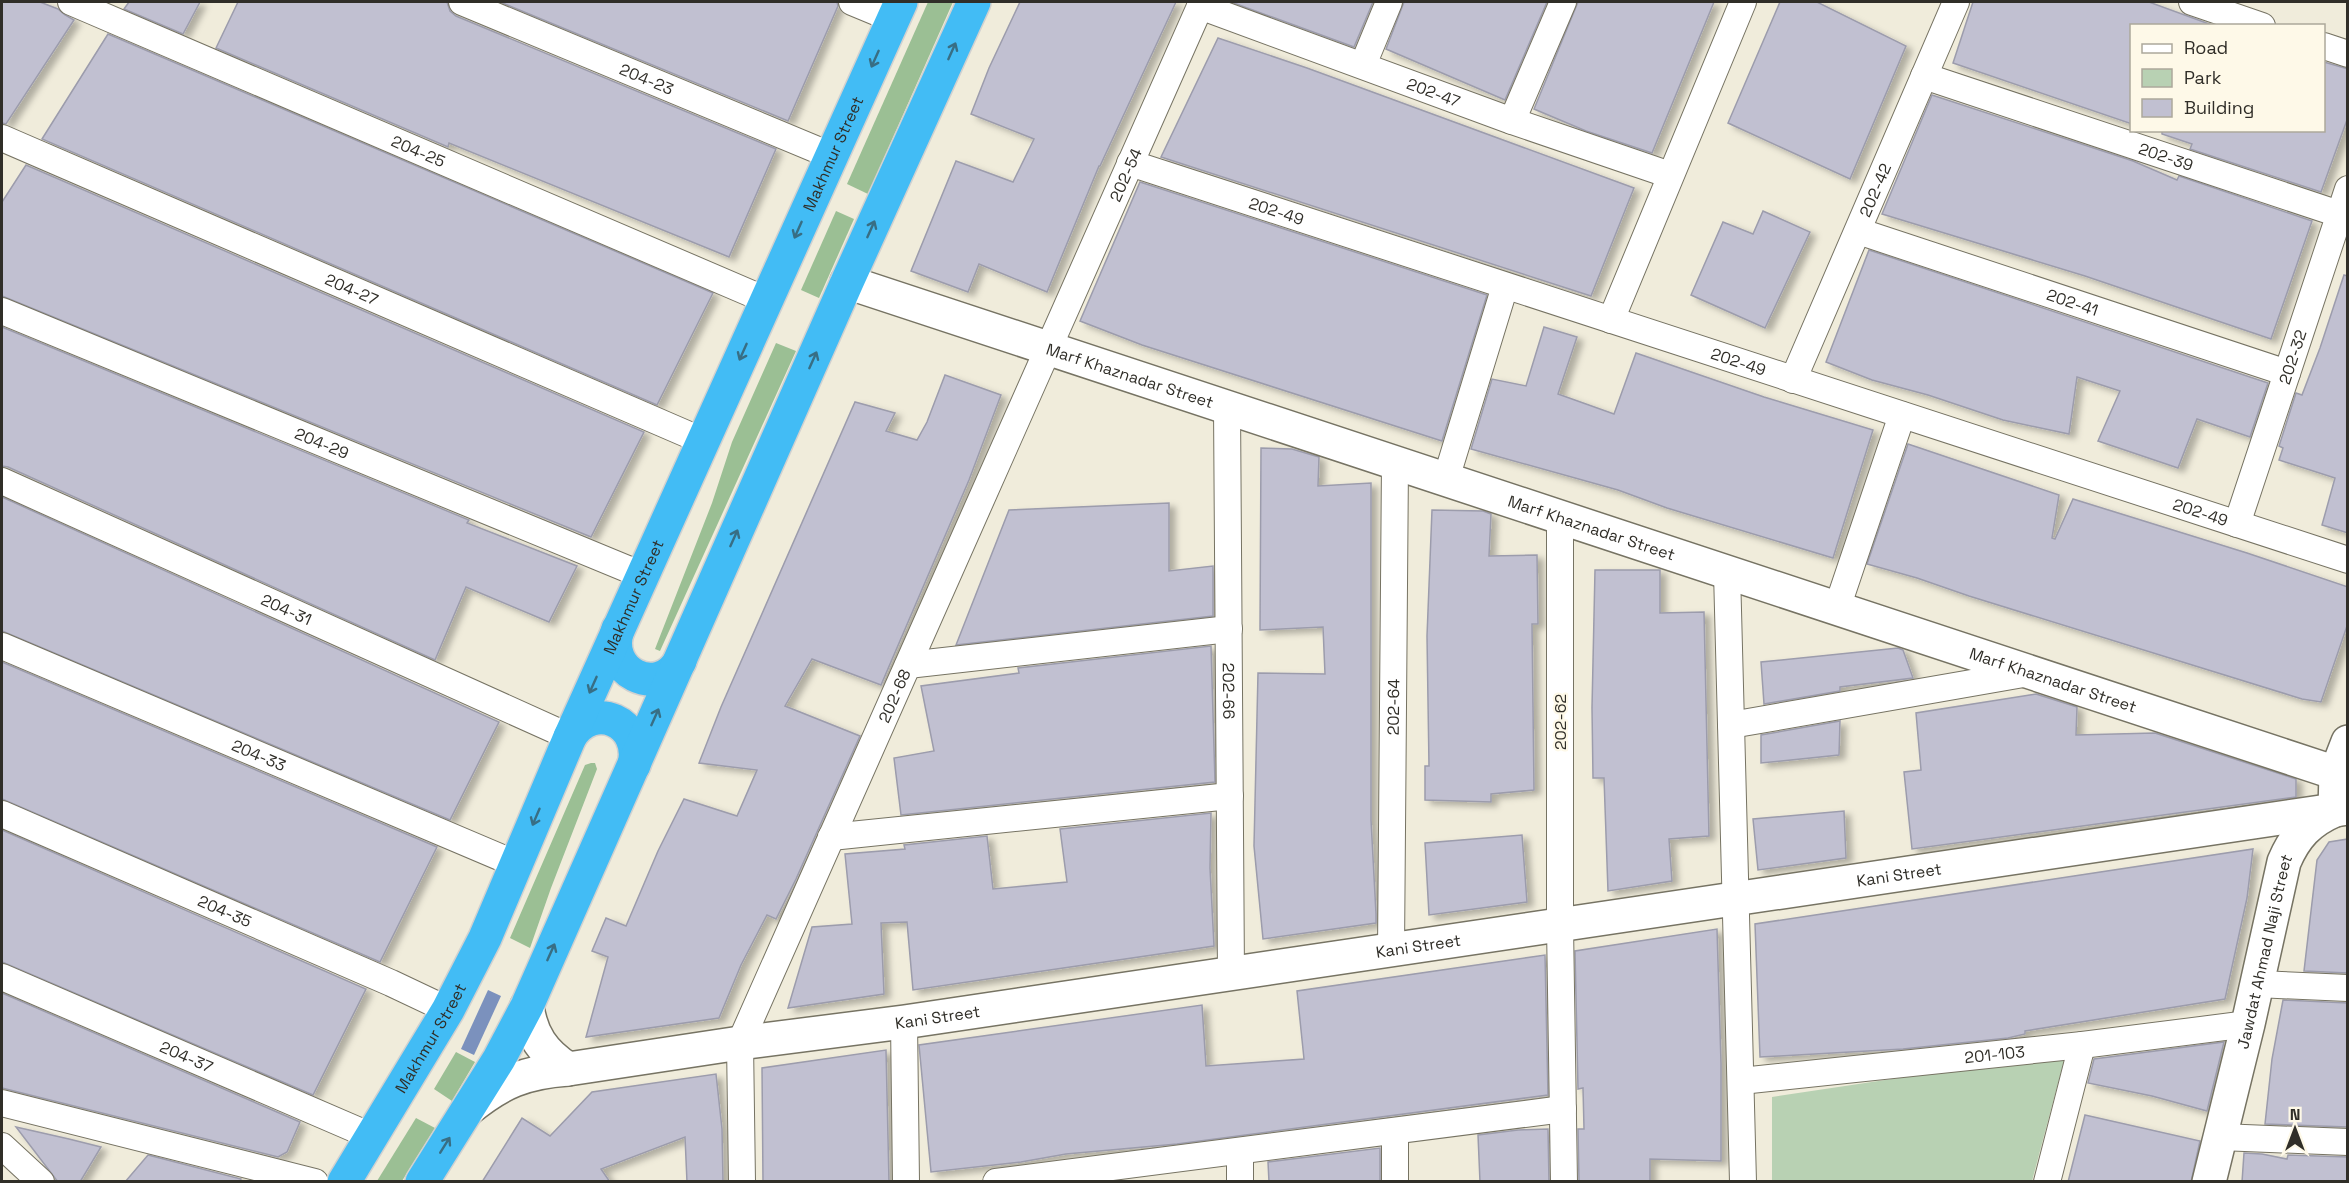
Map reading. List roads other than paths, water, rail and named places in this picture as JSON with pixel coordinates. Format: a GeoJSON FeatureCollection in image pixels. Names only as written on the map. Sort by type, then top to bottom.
{"type":"FeatureCollection","features":[{"type":"Feature","properties":{"kind":"highway"},"geometry":{"type":"LineString","coordinates":[[422,1182],[468,1109],[527,1006],[847,282],[974,2]]}},
{"type":"Feature","properties":{"kind":"highway","name":"Makhmur Street"},"geometry":{"type":"LineString","coordinates":[[344,1182],[448,1010],[485,938],[642,574],[897,10]]}},
{"type":"Feature","properties":{"kind":"highway"},"geometry":{"type":"LineString","coordinates":[[619,627],[615,644],[617,655],[625,669],[635,675],[651,679],[663,676],[673,670],[680,661]]}},
{"type":"Feature","properties":{"kind":"highway"},"geometry":{"type":"LineString","coordinates":[[570,737],[577,727],[591,719],[614,720],[628,730],[634,741],[636,752],[634,765]]}},
{"type":"Feature","properties":{"kind":"street","name":"204-25"},"geometry":{"type":"LineString","coordinates":[[71,2],[766,300]]}},
{"type":"Feature","properties":{"kind":"street","name":"204-23"},"geometry":{"type":"LineString","coordinates":[[462,2],[832,156]]}},
{"type":"Feature","properties":{"kind":"street"},"geometry":{"type":"LineString","coordinates":[[852,2],[897,10]]}},
{"type":"Feature","properties":{"kind":"street"},"geometry":{"type":"LineString","coordinates":[[1363,65],[1389,2]]}},
{"type":"Feature","properties":{"kind":"street"},"geometry":{"type":"LineString","coordinates":[[1512,121],[1563,2]]}},
{"type":"Feature","properties":{"kind":"street"},"geometry":{"type":"LineString","coordinates":[[1611,320],[1743,2]]}},
{"type":"Feature","properties":{"kind":"street","name":"202-42"},"geometry":{"type":"LineString","coordinates":[[1793,380],[1956,2]]}},
{"type":"Feature","properties":{"kind":"street"},"geometry":{"type":"LineString","coordinates":[[2192,2],[2256,24]]}},
{"type":"Feature","properties":{"kind":"street","name":"202-47"},"geometry":{"type":"LineString","coordinates":[[1201,4],[1512,121],[1670,175]]}},
{"type":"Feature","properties":{"kind":"street","name":"202-54"},"geometry":{"type":"LineString","coordinates":[[1047,348],[1201,4]]}},
{"type":"Feature","properties":{"kind":"street"},"geometry":{"type":"LineString","coordinates":[[2325,46],[2348,54]]}},
{"type":"Feature","properties":{"kind":"street","name":"202-39"},"geometry":{"type":"LineString","coordinates":[[1924,76],[2339,214]]}},
{"type":"Feature","properties":{"kind":"street","name":"204-27"},"geometry":{"type":"LineString","coordinates":[[2,138],[703,441]]}},
{"type":"Feature","properties":{"kind":"street","name":"202-49"},"geometry":{"type":"LineString","coordinates":[[1130,163],[2348,560]]}},
{"type":"Feature","properties":{"kind":"street","name":"202-32"},"geometry":{"type":"LineString","coordinates":[[2237,524],[2348,189]]}},
{"type":"Feature","properties":{"kind":"street","name":"202-41"},"geometry":{"type":"LineString","coordinates":[[1858,231],[2287,373]]}},
{"type":"Feature","properties":{"kind":"street","name":"Marf Khaznadar Street"},"geometry":{"type":"LineString","coordinates":[[847,282],[2336,773]]}},
{"type":"Feature","properties":{"kind":"street"},"geometry":{"type":"LineString","coordinates":[[1446,479],[1505,285]]}},
{"type":"Feature","properties":{"kind":"street","name":"204-29"},"geometry":{"type":"LineString","coordinates":[[2,311],[642,574]]}},
{"type":"Feature","properties":{"kind":"street","name":"202-68"},"geometry":{"type":"LineString","coordinates":[[740,1043],[1047,348]]}},
{"type":"Feature","properties":{"kind":"street","name":"202-66"},"geometry":{"type":"LineString","coordinates":[[1227,407],[1231,975]]}},
{"type":"Feature","properties":{"kind":"street"},"geometry":{"type":"LineString","coordinates":[[1837,608],[1902,415]]}},
{"type":"Feature","properties":{"kind":"street","name":"202-64"},"geometry":{"type":"LineString","coordinates":[[1391,951],[1395,463]]}},
{"type":"Feature","properties":{"kind":"street","name":"204-31"},"geometry":{"type":"LineString","coordinates":[[2,481],[570,737]]}},
{"type":"Feature","properties":{"kind":"street","name":"202-62"},"geometry":{"type":"LineString","coordinates":[[1560,517],[1560,926],[1564,1182]]}},
{"type":"Feature","properties":{"kind":"street"},"geometry":{"type":"LineString","coordinates":[[1727,572],[1743,1182]]}},
{"type":"Feature","properties":{"kind":"street"},"geometry":{"type":"LineString","coordinates":[[908,665],[1230,629]]}},
{"type":"Feature","properties":{"kind":"street","name":"204-33"},"geometry":{"type":"LineString","coordinates":[[2,646],[516,864]]}},
{"type":"Feature","properties":{"kind":"street"},"geometry":{"type":"LineString","coordinates":[[1731,725],[2031,672]]}},
{"type":"Feature","properties":{"kind":"street"},"geometry":{"type":"LineString","coordinates":[[2341,809],[2336,773],[2348,742]]}},
{"type":"Feature","properties":{"kind":"street"},"geometry":{"type":"LineString","coordinates":[[831,837],[1230,796]]}},
{"type":"Feature","properties":{"kind":"street","name":"Kani Street"},"geometry":{"type":"LineString","coordinates":[[468,1109],[489,1091],[514,1078],[540,1071],[568,1069],[1231,975],[2341,809]]}},
{"type":"Feature","properties":{"kind":"street","name":"Jawdat Ahmad Naji Street"},"geometry":{"type":"LineString","coordinates":[[2208,1182],[2248,1024],[2280,875],[2289,850],[2304,829],[2317,818],[2341,809]]}},
{"type":"Feature","properties":{"kind":"street","name":"204-35"},"geometry":{"type":"LineString","coordinates":[[2,814],[380,978],[448,1010]]}},
{"type":"Feature","properties":{"kind":"street","name":"204-37"},"geometry":{"type":"LineString","coordinates":[[2,977],[371,1136]]}},
{"type":"Feature","properties":{"kind":"street"},"geometry":{"type":"LineString","coordinates":[[2257,984],[2348,988]]}},
{"type":"Feature","properties":{"kind":"street"},"geometry":{"type":"LineString","coordinates":[[527,1006],[529,1022],[535,1036],[549,1055],[568,1069]]}},
{"type":"Feature","properties":{"kind":"street"},"geometry":{"type":"LineString","coordinates":[[904,1022],[906,1182]]}},
{"type":"Feature","properties":{"kind":"street","name":"201-103"},"geometry":{"type":"LineString","coordinates":[[1741,1081],[2082,1045],[2248,1024]]}},
{"type":"Feature","properties":{"kind":"street"},"geometry":{"type":"LineString","coordinates":[[740,1043],[742,1182]]}},
{"type":"Feature","properties":{"kind":"street"},"geometry":{"type":"LineString","coordinates":[[2047,1182],[2082,1045]]}},
{"type":"Feature","properties":{"kind":"street"},"geometry":{"type":"LineString","coordinates":[[2,1103],[315,1182]]}},
{"type":"Feature","properties":{"kind":"street"},"geometry":{"type":"LineString","coordinates":[[996,1182],[1078,1176],[1240,1151],[1563,1109]]}},
{"type":"Feature","properties":{"kind":"street"},"geometry":{"type":"LineString","coordinates":[[1395,1131],[1395,1182]]}},
{"type":"Feature","properties":{"kind":"street"},"geometry":{"type":"LineString","coordinates":[[2220,1137],[2348,1142]]}},
{"type":"Feature","properties":{"kind":"street"},"geometry":{"type":"LineString","coordinates":[[2,1146],[41,1182]]}},
{"type":"Feature","properties":{"kind":"street"},"geometry":{"type":"LineString","coordinates":[[1240,1151],[1240,1182]]}},
{"type":"Feature","properties":{"kind":"water"},"geometry":{"type":"Polygon","coordinates":[[[488,990],[501,996],[474,1055],[461,1049],[488,990]]]}}]}
